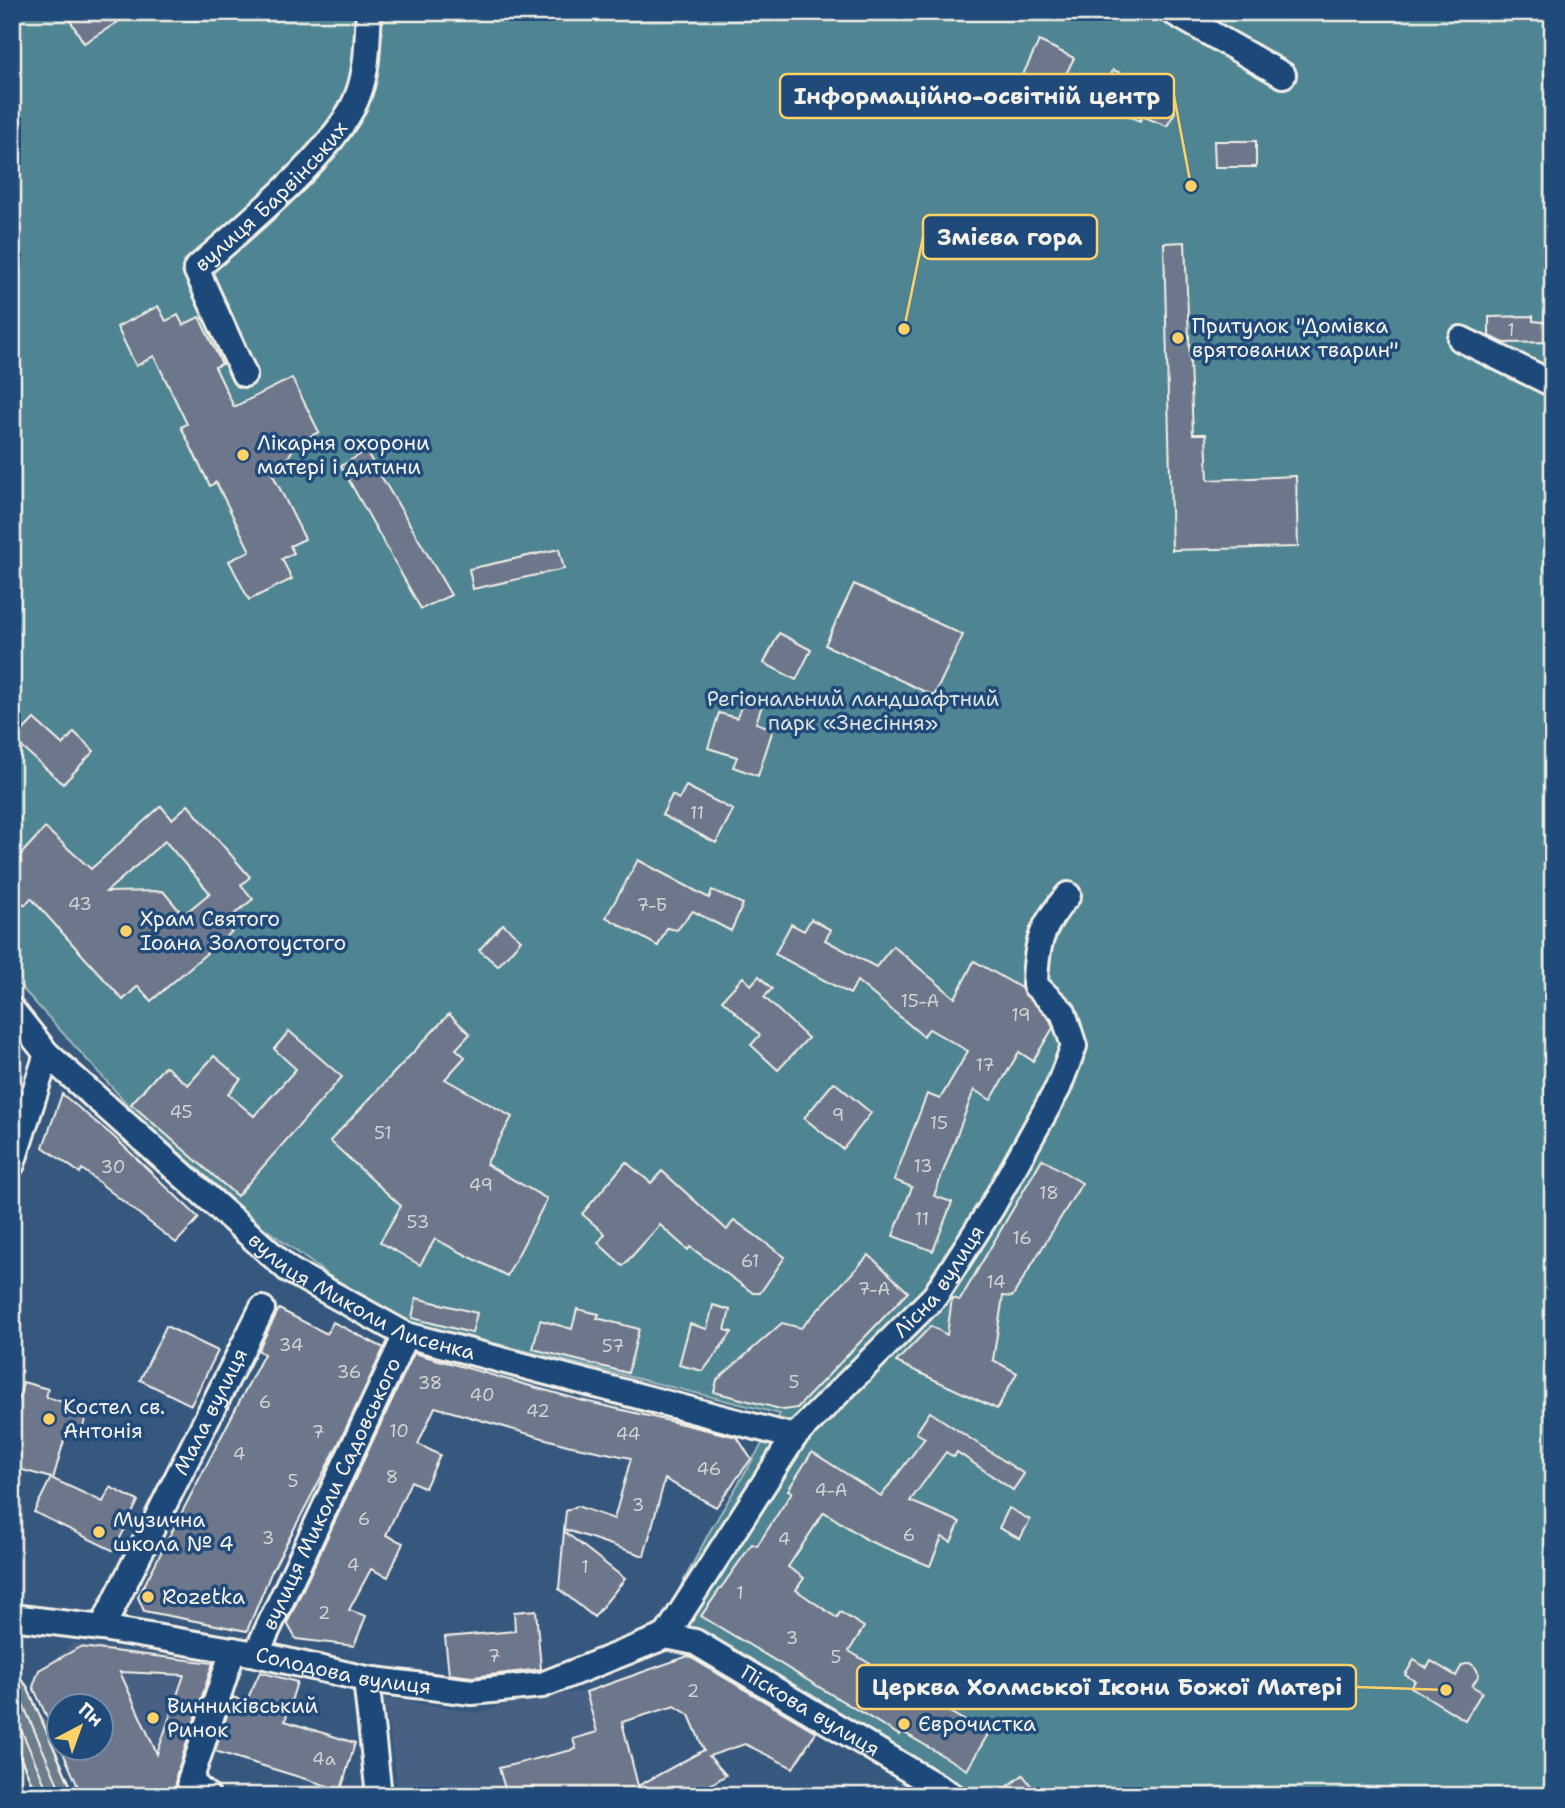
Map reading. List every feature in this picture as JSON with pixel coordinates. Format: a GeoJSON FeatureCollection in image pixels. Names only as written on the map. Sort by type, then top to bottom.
{"type":"FeatureCollection","features":[{"type":"Feature","properties":{"kind":"main road"},"geometry":{"type":"LineString","coordinates":[[12,1695],[56,1796]]}},
{"type":"Feature","properties":{"kind":"street","name":"вулиця Барвінських"},"geometry":{"type":"LineString","coordinates":[[244,374],[196,269],[275,197],[340,130],[359,94],[366,60],[369,12]]}},
{"type":"Feature","properties":{"kind":"street"},"geometry":{"type":"LineString","coordinates":[[1173,12],[1283,75]]}},
{"type":"Feature","properties":{"kind":"street"},"geometry":{"type":"LineString","coordinates":[[1461,339],[1553,384]]}},
{"type":"Feature","properties":{"kind":"street","name":"Лісна вулиця"},"geometry":{"type":"LineString","coordinates":[[666,1636],[794,1437],[935,1296],[992,1208],[1058,1088],[1074,1046],[1063,1012],[1035,985],[1035,953],[1045,924],[1068,895]]}},
{"type":"Feature","properties":{"kind":"street","name":"вулиця Миколи Лисенка"},"geometry":{"type":"LineString","coordinates":[[12,1010],[47,1054],[289,1270],[406,1335],[794,1437]]}},
{"type":"Feature","properties":{"kind":"street"},"geometry":{"type":"LineString","coordinates":[[12,1164],[47,1054]]}},
{"type":"Feature","properties":{"kind":"street","name":"Мала вулиця"},"geometry":{"type":"LineString","coordinates":[[102,1628],[262,1309]]}},
{"type":"Feature","properties":{"kind":"street","name":"вулиця Миколи Садовського"},"geometry":{"type":"LineString","coordinates":[[207,1796],[190,1781],[244,1652],[406,1335]]}},
{"type":"Feature","properties":{"kind":"street","name":"Солодова вулиця"},"geometry":{"type":"LineString","coordinates":[[12,1617],[102,1628],[244,1652],[366,1679],[472,1692],[542,1685],[666,1636]]}},
{"type":"Feature","properties":{"kind":"street","name":"Піскова вулиця"},"geometry":{"type":"LineString","coordinates":[[666,1636],[695,1642],[953,1796]]}},
{"type":"Feature","properties":{"kind":"street"},"geometry":{"type":"LineString","coordinates":[[366,1679],[379,1796]]}},
{"type":"Feature","properties":{"kind":"shaded area","name":"Винниківський Ринок"},"geometry":{"type":"Polygon","coordinates":[[[73,1643],[222,1661],[189,1765],[124,1796],[108,1762],[116,1762],[116,1692],[46,1692],[46,1701],[35,1676],[73,1643]]]}},
{"type":"Feature","properties":{"kind":"shaded area"},"geometry":{"type":"Polygon","coordinates":[[[586,1692],[625,1796],[446,1796],[444,1782],[398,1787],[384,1698],[478,1713],[536,1696],[586,1692]]]}},
{"type":"Feature","properties":{"kind":"shaded area"},"geometry":{"type":"Polygon","coordinates":[[[12,1757],[29,1796],[12,1796],[12,1757]]]}},
{"type":"Feature","properties":{"kind":"green space","name":"Регіональний ландшафтний парк «Знесіння»"},"geometry":{"type":"Polygon","coordinates":[[[12,12],[1553,12],[1553,1796],[938,1796],[661,1624],[710,1531],[780,1414],[409,1322],[328,1275],[262,1226],[139,1117],[12,977],[12,12]]]}},
{"type":"Feature","properties":{"kind":"building"},"geometry":{"type":"Polygon","coordinates":[[[65,12],[134,12],[84,43],[65,12]]]}},
{"type":"Feature","properties":{"kind":"building"},"geometry":{"type":"Polygon","coordinates":[[[1039,41],[1074,58],[1053,100],[1019,83],[1039,41]]]}},
{"type":"Feature","properties":{"kind":"building"},"geometry":{"type":"Polygon","coordinates":[[[1113,70],[1154,86],[1152,91],[1169,98],[1175,112],[1167,126],[1142,116],[1140,121],[1099,104],[1113,70]]]}},
{"type":"Feature","properties":{"kind":"building"},"geometry":{"type":"Polygon","coordinates":[[[1214,141],[1256,141],[1256,167],[1215,167],[1214,141]]]}},
{"type":"Feature","properties":{"kind":"building"},"geometry":{"type":"Polygon","coordinates":[[[1185,242],[1193,434],[1206,434],[1208,480],[1296,476],[1298,547],[1172,550],[1164,243],[1185,242]]]}},
{"type":"Feature","properties":{"kind":"building","name":"Лікарня охорони матері і дитини"},"geometry":{"type":"Polygon","coordinates":[[[158,306],[166,321],[178,315],[183,325],[199,317],[222,364],[215,367],[234,407],[292,378],[319,432],[297,443],[287,459],[268,465],[305,539],[290,546],[294,553],[282,559],[292,579],[249,600],[229,561],[250,551],[216,482],[210,486],[181,427],[187,424],[154,356],[136,366],[117,327],[158,306]]]}},
{"type":"Feature","properties":{"kind":"building"},"geometry":{"type":"Polygon","coordinates":[[[1533,316],[1533,321],[1553,323],[1553,342],[1504,343],[1489,336],[1489,317],[1533,316]]]}},
{"type":"Feature","properties":{"kind":"building"},"geometry":{"type":"Polygon","coordinates":[[[366,451],[451,595],[421,609],[341,466],[366,451]]]}},
{"type":"Feature","properties":{"kind":"building"},"geometry":{"type":"Polygon","coordinates":[[[559,549],[564,569],[473,589],[469,569],[559,549]]]}},
{"type":"Feature","properties":{"kind":"building"},"geometry":{"type":"Polygon","coordinates":[[[854,584],[963,635],[934,696],[825,645],[854,584]]]}},
{"type":"Feature","properties":{"kind":"building"},"geometry":{"type":"Polygon","coordinates":[[[779,633],[811,650],[796,680],[764,663],[779,633]]]}},
{"type":"Feature","properties":{"kind":"building"},"geometry":{"type":"Polygon","coordinates":[[[745,695],[763,702],[756,723],[773,729],[758,776],[733,767],[737,757],[708,748],[719,713],[737,718],[745,695]]]}},
{"type":"Feature","properties":{"kind":"building"},"geometry":{"type":"Polygon","coordinates":[[[34,719],[63,745],[74,732],[94,751],[63,784],[14,740],[34,719]]]}},
{"type":"Feature","properties":{"kind":"building"},"geometry":{"type":"Polygon","coordinates":[[[686,786],[733,810],[716,843],[662,815],[672,795],[679,799],[686,786]]]}},
{"type":"Feature","properties":{"kind":"building"},"geometry":{"type":"Polygon","coordinates":[[[188,805],[250,877],[241,885],[253,899],[227,920],[235,929],[151,1001],[138,986],[123,1000],[31,898],[25,905],[12,893],[12,864],[45,828],[91,869],[161,806],[172,819],[188,805]],[[165,841],[106,892],[163,891],[183,915],[210,893],[165,841]]]}},
{"type":"Feature","properties":{"kind":"building"},"geometry":{"type":"Polygon","coordinates":[[[638,860],[709,898],[712,890],[743,904],[731,931],[693,911],[677,930],[667,928],[658,946],[606,917],[638,860]]]}},
{"type":"Feature","properties":{"kind":"building"},"geometry":{"type":"Polygon","coordinates":[[[811,919],[831,930],[825,940],[876,967],[893,946],[955,998],[974,961],[1021,988],[1050,1020],[1053,1028],[1033,1061],[1019,1052],[991,1100],[974,1090],[934,1196],[952,1202],[933,1251],[893,1236],[912,1187],[894,1180],[927,1094],[940,1099],[968,1051],[929,1029],[923,1036],[857,981],[850,994],[775,954],[791,924],[804,931],[811,919]]]}},
{"type":"Feature","properties":{"kind":"building"},"geometry":{"type":"Polygon","coordinates":[[[503,924],[521,940],[498,966],[479,950],[503,924]]]}},
{"type":"Feature","properties":{"kind":"building"},"geometry":{"type":"Polygon","coordinates":[[[759,976],[772,989],[764,997],[808,1038],[778,1070],[751,1045],[760,1035],[722,1000],[743,977],[751,985],[759,976]]]}},
{"type":"Feature","properties":{"kind":"building"},"geometry":{"type":"Polygon","coordinates":[[[449,1014],[470,1034],[456,1049],[465,1057],[445,1079],[512,1117],[486,1164],[547,1199],[507,1276],[435,1239],[420,1265],[380,1242],[401,1206],[330,1141],[449,1014]]]}},
{"type":"Feature","properties":{"kind":"building"},"geometry":{"type":"Polygon","coordinates":[[[289,1031],[342,1077],[237,1196],[131,1104],[165,1066],[188,1085],[214,1056],[241,1079],[228,1094],[254,1116],[296,1069],[274,1049],[289,1031]]]}},
{"type":"Feature","properties":{"kind":"building"},"geometry":{"type":"Polygon","coordinates":[[[834,1082],[871,1113],[843,1149],[804,1118],[834,1082]]]}},
{"type":"Feature","properties":{"kind":"building"},"geometry":{"type":"Polygon","coordinates":[[[62,1094],[113,1136],[199,1218],[176,1243],[82,1169],[80,1173],[43,1147],[62,1094]]]}},
{"type":"Feature","properties":{"kind":"building"},"geometry":{"type":"Polygon","coordinates":[[[1042,1159],[1082,1183],[1012,1297],[1003,1296],[993,1360],[1017,1373],[997,1409],[896,1362],[931,1326],[947,1335],[952,1298],[960,1300],[1042,1159]]]}},
{"type":"Feature","properties":{"kind":"building"},"geometry":{"type":"Polygon","coordinates":[[[626,1162],[651,1183],[662,1171],[727,1230],[734,1220],[785,1257],[760,1293],[753,1293],[690,1247],[688,1250],[660,1225],[623,1266],[598,1243],[605,1234],[582,1214],[626,1162]]]}},
{"type":"Feature","properties":{"kind":"building"},"geometry":{"type":"Polygon","coordinates":[[[869,1255],[908,1292],[797,1408],[784,1410],[714,1392],[717,1380],[782,1323],[801,1328],[869,1255]]]}},
{"type":"Feature","properties":{"kind":"building"},"geometry":{"type":"Polygon","coordinates":[[[416,1298],[477,1313],[472,1333],[412,1318],[416,1298]]]}},
{"type":"Feature","properties":{"kind":"building"},"geometry":{"type":"Polygon","coordinates":[[[713,1305],[730,1310],[725,1330],[732,1332],[703,1371],[679,1365],[690,1324],[707,1329],[713,1305]]]}},
{"type":"Feature","properties":{"kind":"building"},"geometry":{"type":"Polygon","coordinates":[[[279,1309],[327,1334],[333,1322],[384,1348],[338,1445],[271,1573],[247,1631],[144,1611],[138,1597],[264,1354],[258,1350],[279,1309]]]}},
{"type":"Feature","properties":{"kind":"building"},"geometry":{"type":"Polygon","coordinates":[[[577,1309],[599,1314],[597,1318],[639,1329],[628,1373],[533,1349],[540,1320],[572,1329],[577,1309]]]}},
{"type":"Feature","properties":{"kind":"building"},"geometry":{"type":"Polygon","coordinates":[[[166,1326],[218,1351],[191,1405],[140,1380],[166,1326]]]}},
{"type":"Feature","properties":{"kind":"building"},"geometry":{"type":"Polygon","coordinates":[[[414,1353],[580,1400],[737,1437],[751,1459],[716,1507],[665,1479],[644,1556],[564,1529],[566,1511],[577,1506],[614,1519],[631,1458],[567,1445],[435,1407],[418,1444],[440,1455],[425,1488],[411,1481],[386,1535],[403,1543],[388,1577],[371,1569],[349,1610],[366,1616],[354,1646],[296,1639],[287,1623],[414,1353]]]}},
{"type":"Feature","properties":{"kind":"building"},"geometry":{"type":"Polygon","coordinates":[[[23,1382],[48,1389],[46,1397],[88,1409],[81,1434],[67,1430],[53,1479],[103,1502],[110,1487],[138,1501],[114,1551],[34,1512],[51,1478],[12,1467],[12,1401],[18,1402],[23,1382]]]}},
{"type":"Feature","properties":{"kind":"building"},"geometry":{"type":"Polygon","coordinates":[[[930,1412],[1024,1474],[1013,1490],[957,1452],[954,1457],[946,1452],[910,1501],[960,1522],[951,1542],[942,1537],[930,1566],[869,1541],[824,1512],[788,1567],[804,1578],[796,1590],[837,1618],[840,1612],[864,1627],[849,1651],[885,1673],[889,1666],[936,1696],[932,1702],[988,1734],[967,1770],[901,1731],[899,1735],[701,1616],[752,1544],[757,1546],[792,1492],[788,1490],[812,1452],[881,1496],[925,1438],[916,1433],[930,1412]]]}},
{"type":"Feature","properties":{"kind":"building"},"geometry":{"type":"Polygon","coordinates":[[[1009,1508],[1030,1520],[1020,1539],[999,1528],[1009,1508]]]}},
{"type":"Feature","properties":{"kind":"building"},"geometry":{"type":"Polygon","coordinates":[[[564,1531],[625,1579],[594,1617],[559,1589],[564,1531]]]}},
{"type":"Feature","properties":{"kind":"building"},"geometry":{"type":"Polygon","coordinates":[[[536,1610],[541,1669],[472,1677],[449,1674],[445,1637],[515,1631],[514,1612],[536,1610]]]}},
{"type":"Feature","properties":{"kind":"building","name":"Винниківський Ринок"},"geometry":{"type":"Polygon","coordinates":[[[80,1647],[213,1663],[176,1776],[176,1786],[184,1796],[82,1796],[67,1762],[116,1762],[116,1692],[46,1692],[46,1715],[33,1687],[39,1670],[80,1647]],[[120,1672],[157,1754],[184,1675],[120,1672]]]}},
{"type":"Feature","properties":{"kind":"building"},"geometry":{"type":"Polygon","coordinates":[[[688,1656],[816,1732],[793,1768],[745,1744],[709,1756],[726,1775],[693,1796],[507,1796],[499,1768],[576,1749],[573,1739],[597,1732],[586,1692],[688,1656]],[[675,1706],[622,1722],[638,1786],[704,1750],[689,1715],[675,1706]]]}},
{"type":"Feature","properties":{"kind":"building"},"geometry":{"type":"Polygon","coordinates":[[[1414,1660],[1427,1668],[1431,1661],[1456,1676],[1462,1665],[1470,1663],[1476,1668],[1479,1675],[1472,1686],[1482,1692],[1465,1720],[1411,1687],[1415,1681],[1405,1675],[1414,1660]]]}},
{"type":"Feature","properties":{"kind":"building"},"geometry":{"type":"Polygon","coordinates":[[[260,1672],[297,1682],[285,1721],[355,1743],[341,1790],[215,1751],[233,1697],[246,1702],[260,1672]]]}},
{"type":"Feature","properties":{"kind":"building"},"geometry":{"type":"Polygon","coordinates":[[[1023,1775],[1039,1796],[995,1796],[1023,1775]]]}},
{"type":"Feature","properties":{"kind":"tram line"},"geometry":{"type":"LineString","coordinates":[[12,1679],[63,1796]]}},
{"type":"Feature","properties":{"kind":"tram line"},"geometry":{"type":"LineString","coordinates":[[12,1709],[50,1796]]}},
{"type":"Feature","properties":{"kind":"place","name":"Інформаційно-освітній центр"},"geometry":{"type":"Point","coordinates":[1191,186]}},
{"type":"Feature","properties":{"kind":"place","name":"Змієва гора"},"geometry":{"type":"Point","coordinates":[904,329]}},
{"type":"Feature","properties":{"kind":"place","name":"Притулок \"Домівка врятованих тварин\""},"geometry":{"type":"Point","coordinates":[1178,338]}},
{"type":"Feature","properties":{"kind":"place","name":"Лікарня охорони матері і дитини"},"geometry":{"type":"Point","coordinates":[243,455]}},
{"type":"Feature","properties":{"kind":"place","name":"Храм Святого Іоана Золотоустого"},"geometry":{"type":"Point","coordinates":[126,931]}},
{"type":"Feature","properties":{"kind":"place","name":"Костел св. Антонія"},"geometry":{"type":"Point","coordinates":[49,1419]}},
{"type":"Feature","properties":{"kind":"place","name":"Музична школа № 4"},"geometry":{"type":"Point","coordinates":[99,1532]}},
{"type":"Feature","properties":{"kind":"place","name":"Rozetka"},"geometry":{"type":"Point","coordinates":[148,1597]}},
{"type":"Feature","properties":{"kind":"place","name":"Церква Холмської Ікони Божої Матері"},"geometry":{"type":"Point","coordinates":[1446,1690]}},
{"type":"Feature","properties":{"kind":"place","name":"Винниківський Ринок"},"geometry":{"type":"Point","coordinates":[153,1718]}},
{"type":"Feature","properties":{"kind":"place","name":"Єврочистка"},"geometry":{"type":"Point","coordinates":[904,1724]}}]}
